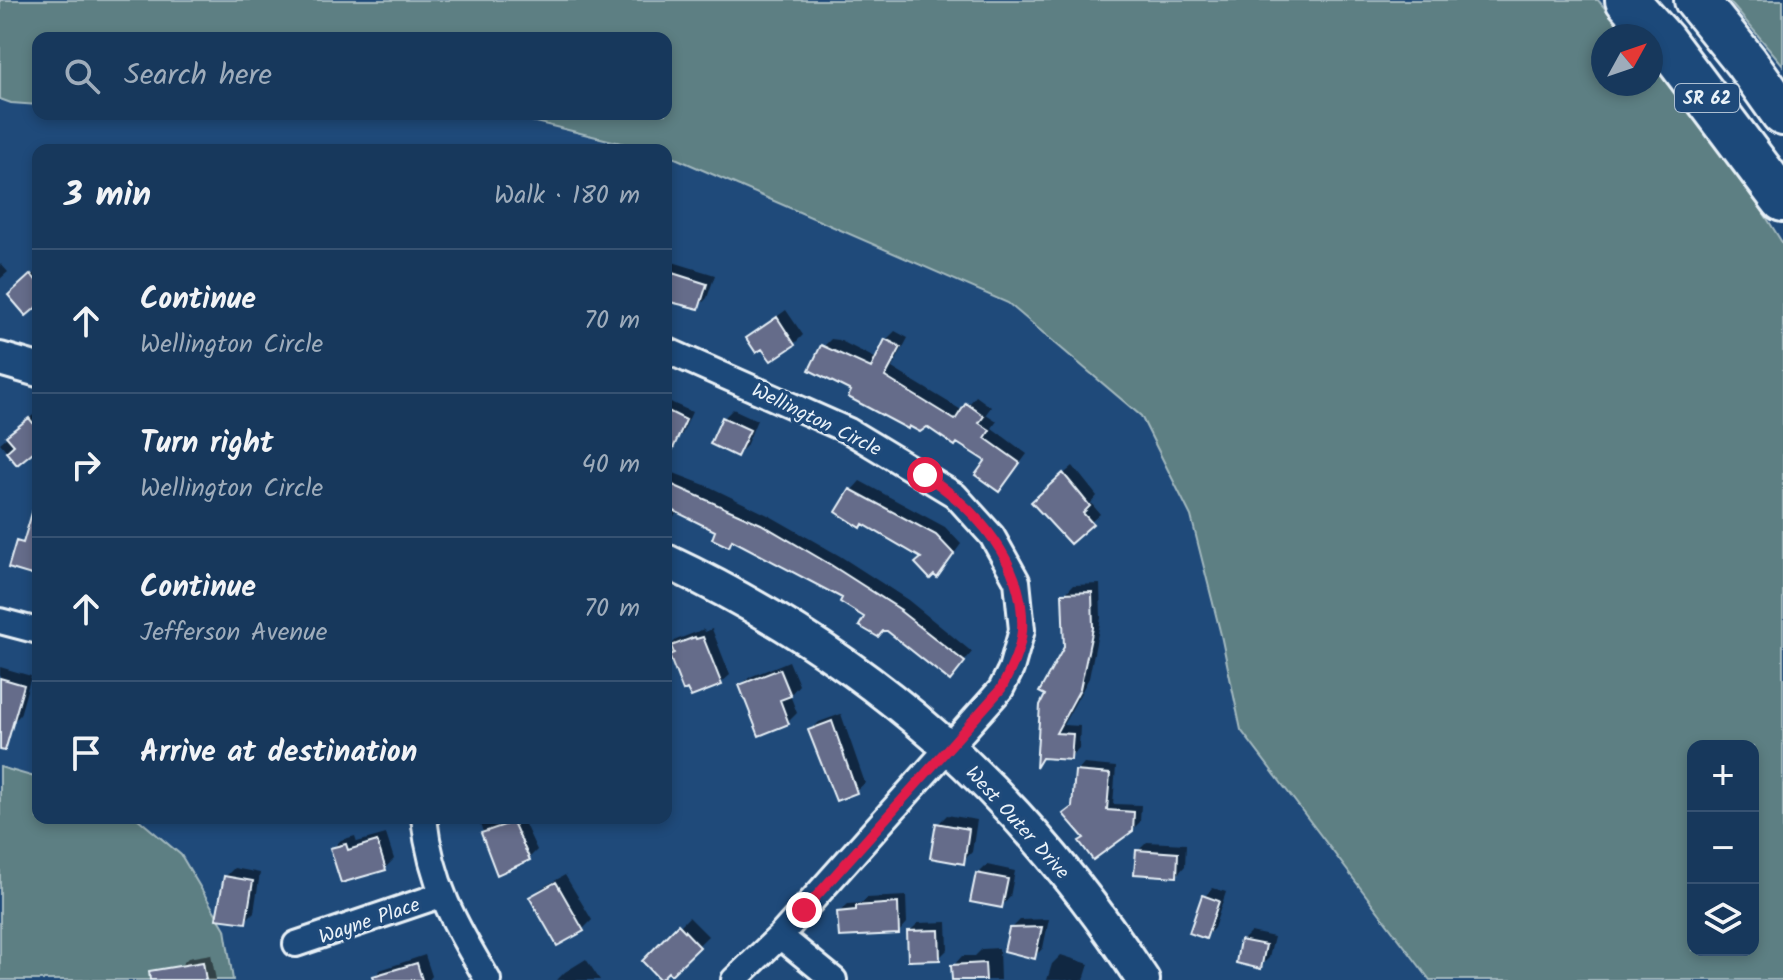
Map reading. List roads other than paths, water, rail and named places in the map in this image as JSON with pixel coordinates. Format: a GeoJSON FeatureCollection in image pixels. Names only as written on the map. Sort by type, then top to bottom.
{"type":"FeatureCollection","features":[{"type":"Feature","properties":{"kind":"highway","name":"SR 62"},"geometry":{"type":"LineString","coordinates":[[1627,0],[1663,40],[1783,200]]}},
{"type":"Feature","properties":{"kind":"highway","name":"SR 62"},"geometry":{"type":"LineString","coordinates":[[1696,0],[1783,114]]}},
{"type":"Feature","properties":{"kind":"street","name":"Wellington Circle"},"geometry":{"type":"LineString","coordinates":[[672,353],[861,438],[955,495],[992,536],[1017,581],[1022,630],[1001,689],[780,936],[734,980]]}},
{"type":"Feature","properties":{"kind":"street"},"geometry":{"type":"LineString","coordinates":[[0,359],[32,368]]}},
{"type":"Feature","properties":{"kind":"street","name":"West Outer Drive"},"geometry":{"type":"LineString","coordinates":[[672,564],[769,615],[844,662],[950,748],[1014,811],[1064,869],[1143,980]]}},
{"type":"Feature","properties":{"kind":"street"},"geometry":{"type":"LineString","coordinates":[[0,621],[32,629]]}},
{"type":"Feature","properties":{"kind":"street"},"geometry":{"type":"LineString","coordinates":[[425,824],[441,895],[488,980]]}},
{"type":"Feature","properties":{"kind":"street","name":"Wayne Place"},"geometry":{"type":"LineString","coordinates":[[296,944],[441,895]]}},
{"type":"Feature","properties":{"kind":"street"},"geometry":{"type":"LineString","coordinates":[[780,936],[834,980]]}}]}
